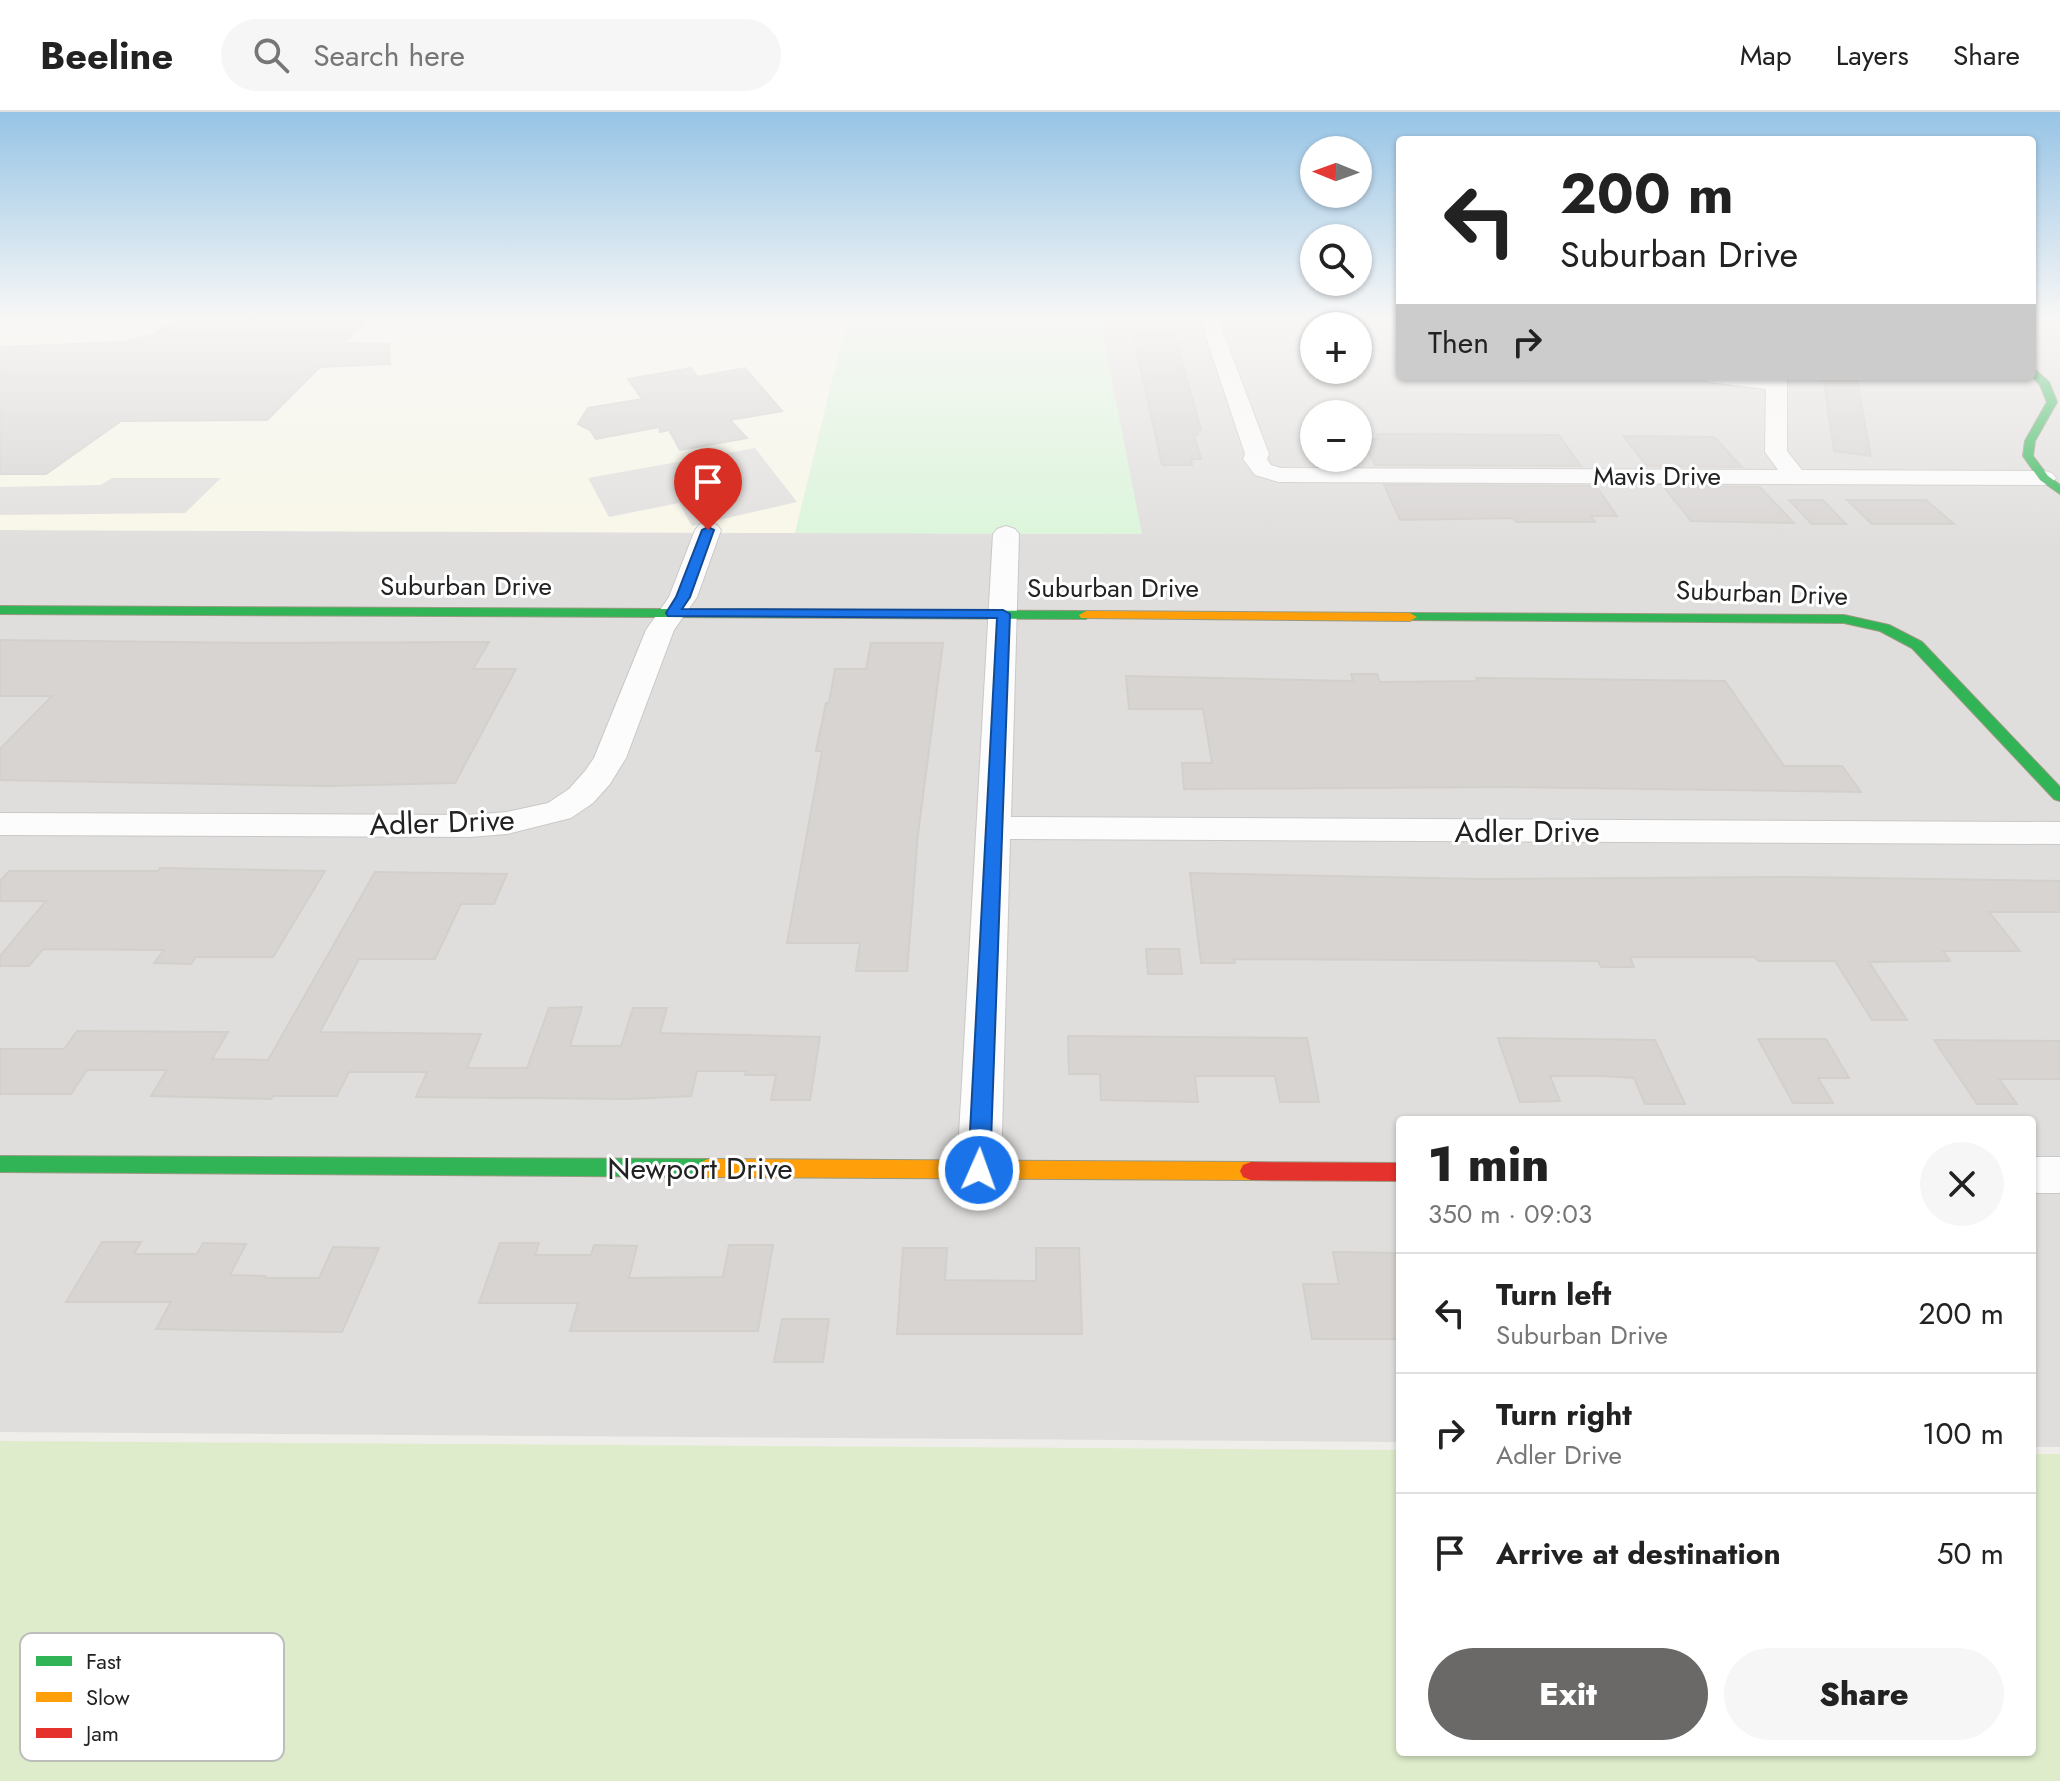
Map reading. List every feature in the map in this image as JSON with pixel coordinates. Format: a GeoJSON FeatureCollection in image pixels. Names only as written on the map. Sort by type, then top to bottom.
{"type":"FeatureCollection","features":[{"type":"Feature","properties":{"kind":"street","name":"Mavis Drive"},"geometry":{"type":"LineString","coordinates":[[1236,394],[1257,454],[1255,459],[1263,470],[1291,476],[1795,477],[2052,484]]}},
{"type":"Feature","properties":{"kind":"street"},"geometry":{"type":"LineString","coordinates":[[1777,394],[1776,452],[1795,477]]}},
{"type":"Feature","properties":{"kind":"street"},"geometry":{"type":"LineString","coordinates":[[2049,394],[2052,402],[2046,420],[2029,438],[2027,446],[2028,456],[2052,484]]}},
{"type":"Feature","properties":{"kind":"street","name":"Adler Drive"},"geometry":{"type":"LineString","coordinates":[[0,824],[470,826],[507,823],[559,811],[581,796],[610,758],[660,630],[683,597],[708,530]]}},
{"type":"Feature","properties":{"kind":"street"},"geometry":{"type":"LineString","coordinates":[[979,1170],[1006,534]]}},
{"type":"Feature","properties":{"kind":"street","name":"Suburban Drive"},"geometry":{"type":"LineString","coordinates":[[0,610],[1844,619],[1884,628],[1923,650],[2060,796]]}},
{"type":"Feature","properties":{"kind":"street","name":"Adler Drive"},"geometry":{"type":"LineString","coordinates":[[994,828],[2060,833]]}},
{"type":"Feature","properties":{"kind":"street","name":"Newport Drive"},"geometry":{"type":"LineString","coordinates":[[0,1164],[1396,1172]]}},
{"type":"Feature","properties":{"kind":"street"},"geometry":{"type":"LineString","coordinates":[[2036,1175],[2060,1175]]}},
{"type":"Feature","properties":{"kind":"shaded area"},"geometry":{"type":"Polygon","coordinates":[[[0,394],[829,394],[795,533],[0,530],[0,394]]]}},
{"type":"Feature","properties":{"kind":"shaded area"},"geometry":{"type":"Polygon","coordinates":[[[1114,394],[2060,394],[2060,1447],[2036,1447],[2036,1116],[1396,1116],[1396,1442],[0,1432],[0,530],[1141,534],[1114,394]]]}},
{"type":"Feature","properties":{"kind":"shaded area"},"geometry":{"type":"Polygon","coordinates":[[[755,448],[797,502],[692,526],[679,503],[609,517],[588,478],[755,448]]]}},
{"type":"Feature","properties":{"kind":"shaded area"},"geometry":{"type":"Polygon","coordinates":[[[112,478],[221,478],[185,513],[0,515],[0,487],[101,485],[112,478]]]}},
{"type":"Feature","properties":{"kind":"green space"},"geometry":{"type":"Polygon","coordinates":[[[829,394],[1114,394],[1142,534],[795,533],[829,394]]]}},
{"type":"Feature","properties":{"kind":"green space"},"geometry":{"type":"Polygon","coordinates":[[[0,1441],[1396,1450],[1396,1756],[2036,1756],[2036,1454],[2060,1454],[2060,1781],[0,1781],[0,1441]]]}},
{"type":"Feature","properties":{"kind":"building"},"geometry":{"type":"Polygon","coordinates":[[[0,394],[293,394],[267,420],[121,421],[46,474],[0,474],[0,394]]]}},
{"type":"Feature","properties":{"kind":"building"},"geometry":{"type":"Polygon","coordinates":[[[638,394],[767,394],[782,411],[730,420],[747,438],[680,450],[669,430],[660,432],[659,427],[596,439],[590,430],[578,424],[588,408],[642,399],[638,394]]]}},
{"type":"Feature","properties":{"kind":"building"},"geometry":{"type":"Polygon","coordinates":[[[1146,394],[1191,394],[1201,430],[1194,435],[1201,459],[1191,459],[1192,465],[1162,465],[1146,394]]]}},
{"type":"Feature","properties":{"kind":"building"},"geometry":{"type":"Polygon","coordinates":[[[1826,394],[1859,394],[1871,456],[1834,451],[1826,394]]]}},
{"type":"Feature","properties":{"kind":"building"},"geometry":{"type":"Polygon","coordinates":[[[1377,434],[1559,435],[1581,466],[1375,465],[1372,439],[1379,439],[1377,434]]]}},
{"type":"Feature","properties":{"kind":"building"},"geometry":{"type":"Polygon","coordinates":[[[1623,436],[1714,437],[1742,467],[1647,466],[1623,436]]]}},
{"type":"Feature","properties":{"kind":"building"},"geometry":{"type":"Polygon","coordinates":[[[1384,485],[1596,486],[1617,516],[1591,516],[1595,522],[1516,522],[1514,518],[1400,520],[1384,485]]]}},
{"type":"Feature","properties":{"kind":"building"},"geometry":{"type":"Polygon","coordinates":[[[1663,486],[1760,487],[1794,523],[1691,521],[1663,486]]]}},
{"type":"Feature","properties":{"kind":"building"},"geometry":{"type":"Polygon","coordinates":[[[1789,500],[1823,500],[1846,524],[1812,524],[1789,500]]]}},
{"type":"Feature","properties":{"kind":"building"},"geometry":{"type":"Polygon","coordinates":[[[1847,500],[1926,500],[1954,524],[1872,524],[1847,500]]]}},
{"type":"Feature","properties":{"kind":"building"},"geometry":{"type":"Polygon","coordinates":[[[0,640],[489,642],[473,669],[516,669],[455,783],[327,786],[0,780],[0,749],[52,696],[0,696],[0,640]]]}},
{"type":"Feature","properties":{"kind":"building"},"geometry":{"type":"Polygon","coordinates":[[[871,643],[943,643],[918,834],[907,971],[856,971],[860,943],[787,943],[822,751],[816,751],[835,669],[866,669],[871,643]]]}},
{"type":"Feature","properties":{"kind":"building"},"geometry":{"type":"Polygon","coordinates":[[[1351,674],[1377,674],[1380,682],[1478,681],[1476,678],[1725,681],[1784,766],[1842,766],[1861,792],[1510,787],[1184,789],[1182,763],[1212,763],[1203,709],[1129,709],[1126,676],[1353,681],[1351,674]]]}},
{"type":"Feature","properties":{"kind":"building"},"geometry":{"type":"Polygon","coordinates":[[[160,868],[325,871],[273,957],[196,957],[191,964],[154,963],[164,950],[43,949],[29,966],[0,966],[0,956],[46,901],[0,901],[0,881],[9,871],[158,871],[160,868]]]}},
{"type":"Feature","properties":{"kind":"building"},"geometry":{"type":"Polygon","coordinates":[[[375,872],[507,874],[494,904],[461,904],[435,959],[359,959],[320,1032],[481,1034],[467,1068],[527,1068],[549,1008],[582,1007],[570,1046],[621,1046],[633,1008],[667,1008],[660,1033],[820,1037],[810,1100],[771,1100],[776,1075],[745,1075],[746,1071],[697,1071],[691,1096],[629,1099],[416,1097],[427,1072],[349,1072],[337,1096],[273,1096],[271,1099],[151,1096],[167,1070],[87,1070],[71,1094],[0,1094],[0,1049],[64,1049],[77,1031],[228,1032],[212,1059],[268,1060],[375,872]]]}},
{"type":"Feature","properties":{"kind":"building"},"geometry":{"type":"Polygon","coordinates":[[[1190,873],[1479,879],[1796,877],[2060,881],[2060,912],[1989,912],[2020,951],[1943,951],[1950,961],[1869,962],[1907,1020],[1872,1020],[1835,961],[1758,961],[1755,957],[1630,957],[1634,967],[1601,967],[1598,961],[1234,959],[1235,963],[1201,963],[1190,873]]]}},
{"type":"Feature","properties":{"kind":"building"},"geometry":{"type":"Polygon","coordinates":[[[1146,949],[1179,949],[1182,974],[1148,974],[1146,949]]]}},
{"type":"Feature","properties":{"kind":"building"},"geometry":{"type":"Polygon","coordinates":[[[1068,1036],[1307,1038],[1319,1102],[1280,1102],[1275,1076],[1195,1076],[1198,1102],[1101,1100],[1100,1074],[1069,1074],[1068,1036]]]}},
{"type":"Feature","properties":{"kind":"building"},"geometry":{"type":"Polygon","coordinates":[[[1498,1038],[1655,1040],[1685,1104],[1645,1104],[1634,1078],[1602,1076],[1550,1076],[1560,1101],[1520,1102],[1498,1038]]]}},
{"type":"Feature","properties":{"kind":"building"},"geometry":{"type":"Polygon","coordinates":[[[1758,1039],[1826,1039],[1849,1078],[1818,1078],[1833,1103],[1793,1103],[1758,1039]]]}},
{"type":"Feature","properties":{"kind":"building"},"geometry":{"type":"Polygon","coordinates":[[[1934,1040],[2060,1041],[2060,1079],[1999,1079],[2017,1104],[1977,1104],[1934,1040]]]}},
{"type":"Feature","properties":{"kind":"building"},"geometry":{"type":"Polygon","coordinates":[[[102,1242],[141,1242],[134,1254],[197,1254],[203,1243],[246,1244],[230,1275],[264,1278],[319,1278],[333,1247],[379,1248],[342,1332],[156,1329],[171,1302],[66,1302],[102,1242]]]}},
{"type":"Feature","properties":{"kind":"building"},"geometry":{"type":"Polygon","coordinates":[[[500,1243],[539,1243],[535,1255],[591,1255],[594,1245],[637,1246],[629,1278],[723,1277],[729,1245],[773,1245],[758,1331],[570,1331],[578,1303],[479,1303],[500,1243]]]}},
{"type":"Feature","properties":{"kind":"building"},"geometry":{"type":"Polygon","coordinates":[[[903,1248],[947,1248],[945,1280],[1036,1281],[1036,1248],[1079,1248],[1082,1334],[897,1334],[903,1248]]]}},
{"type":"Feature","properties":{"kind":"building"},"geometry":{"type":"Polygon","coordinates":[[[1333,1252],[1396,1253],[1396,1339],[1312,1339],[1303,1284],[1339,1284],[1333,1252]]]}},
{"type":"Feature","properties":{"kind":"building"},"geometry":{"type":"Polygon","coordinates":[[[782,1319],[829,1319],[823,1362],[774,1362],[782,1319]]]}},
{"type":"Feature","properties":{"kind":"traffic: fast"},"geometry":{"type":"LineString","coordinates":[[2049,394],[2052,402],[2030,441],[2028,456],[2044,478],[2060,491]]}},
{"type":"Feature","properties":{"kind":"traffic: fast"},"geometry":{"type":"LineString","coordinates":[[0,610],[1086,615]]}},
{"type":"Feature","properties":{"kind":"traffic: fast"},"geometry":{"type":"LineString","coordinates":[[1410,617],[1844,619],[1884,628],[1917,645],[2060,796]]}},
{"type":"Feature","properties":{"kind":"traffic: fast"},"geometry":{"type":"LineString","coordinates":[[0,1164],[708,1168]]}},
{"type":"Feature","properties":{"kind":"traffic: slow"},"geometry":{"type":"LineString","coordinates":[[1086,615],[1410,617]]}},
{"type":"Feature","properties":{"kind":"traffic: slow"},"geometry":{"type":"LineString","coordinates":[[708,1168],[1251,1171]]}},
{"type":"Feature","properties":{"kind":"traffic: jam"},"geometry":{"type":"LineString","coordinates":[[1251,1171],[1396,1172]]}},
{"type":"Feature","properties":{"kind":"route"},"geometry":{"type":"LineString","coordinates":[[708,530],[683,597],[672,613],[1003,614],[979,1170]]}}]}
